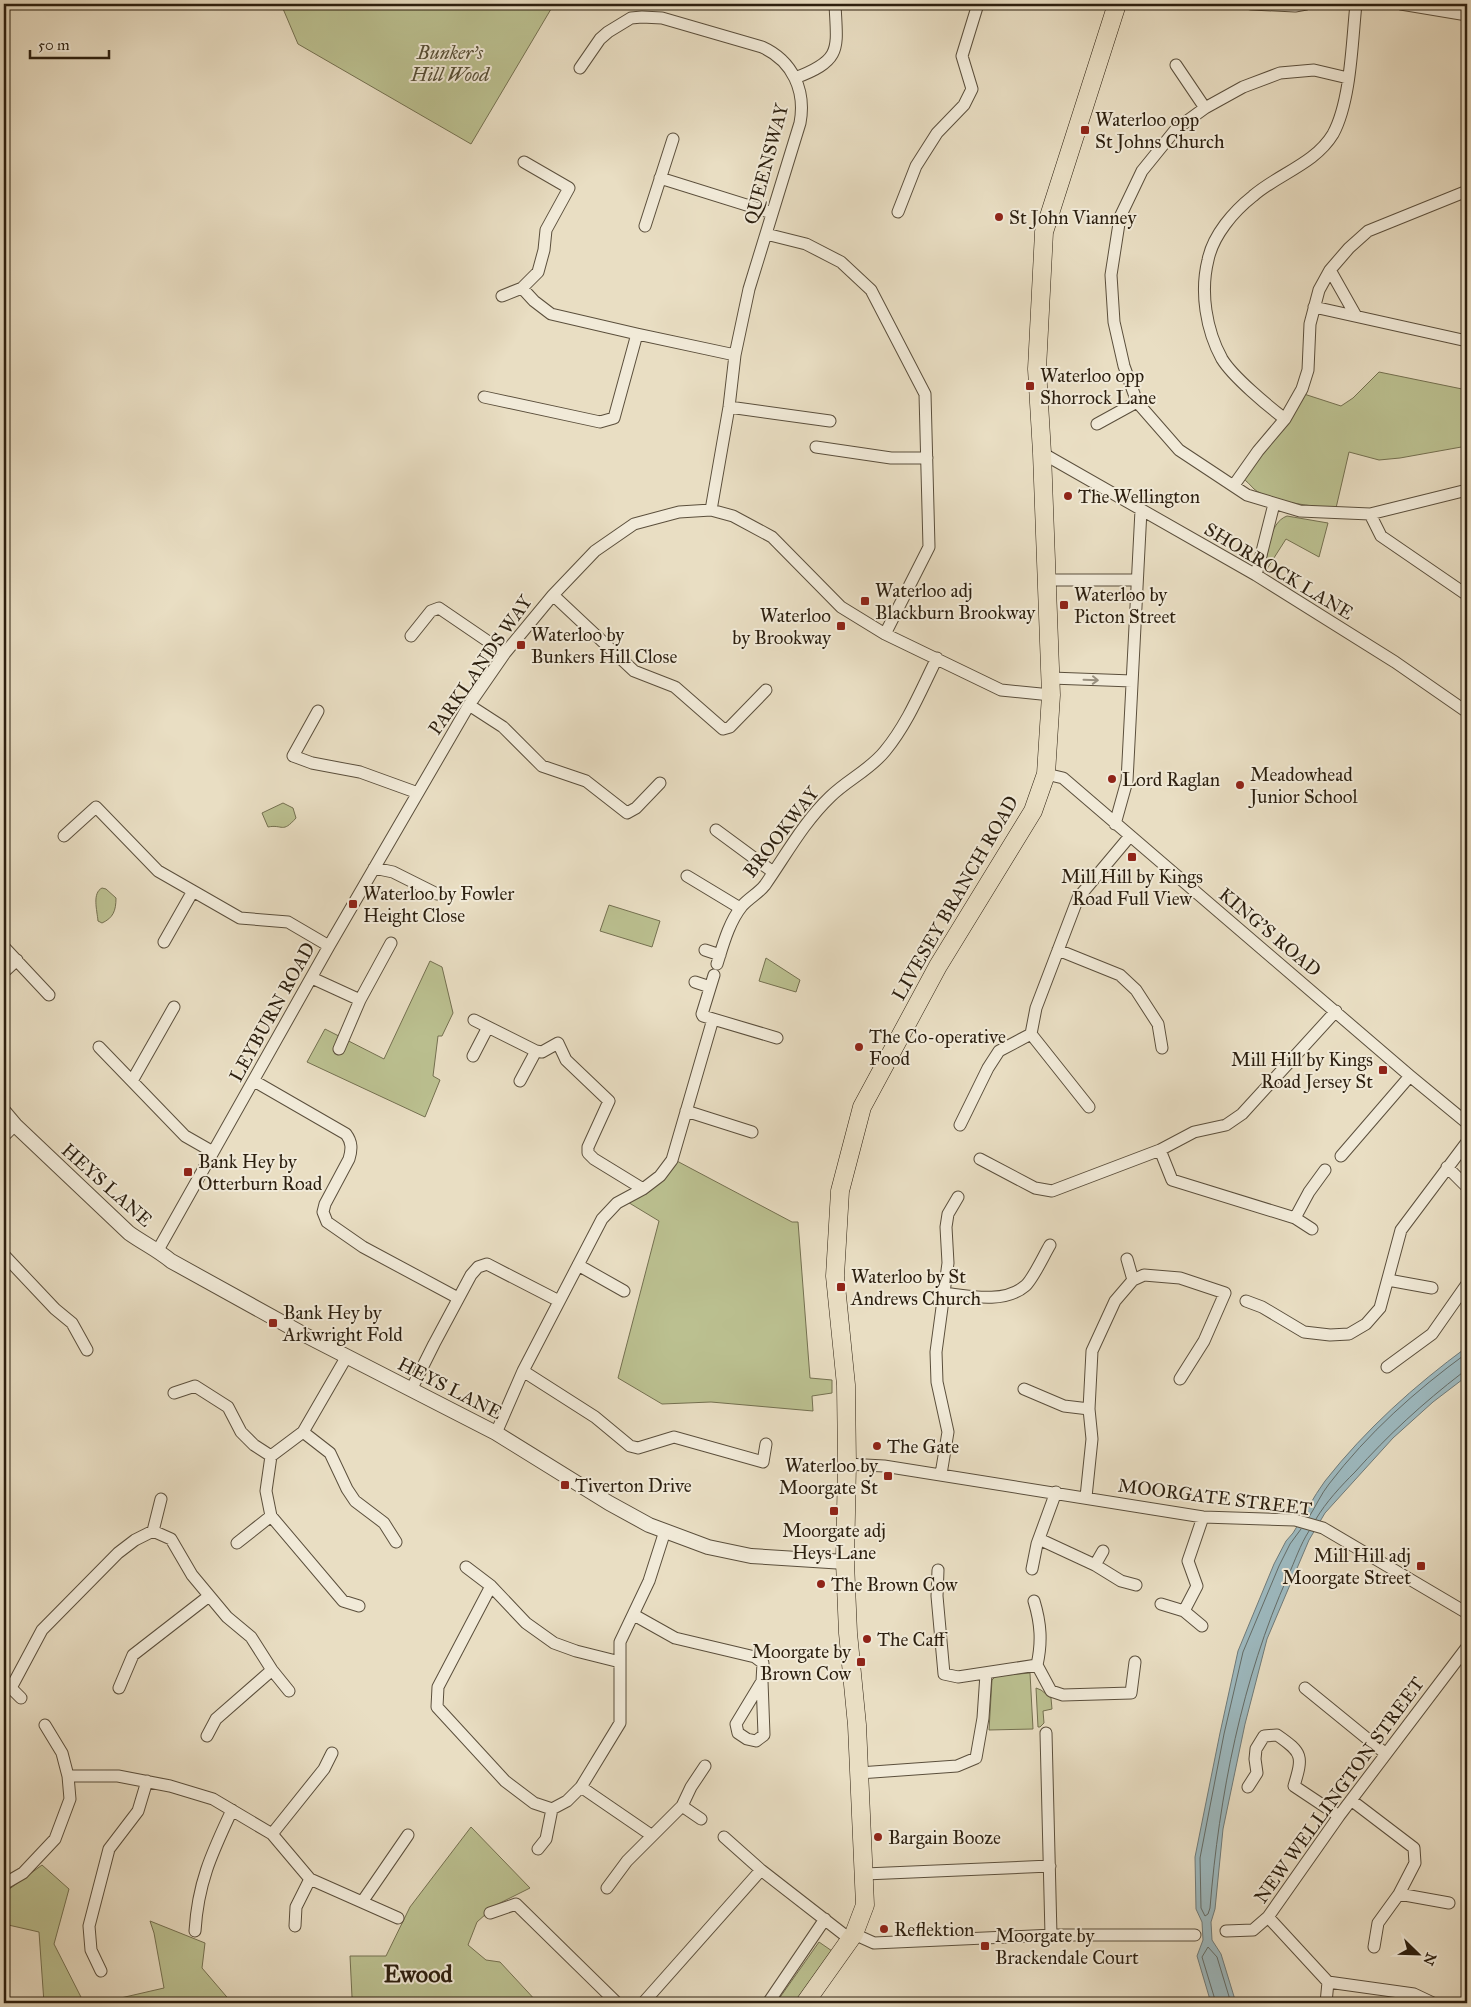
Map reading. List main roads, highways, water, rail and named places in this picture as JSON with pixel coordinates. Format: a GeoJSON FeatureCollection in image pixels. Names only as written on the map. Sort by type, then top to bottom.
{"type":"FeatureCollection","features":[{"type":"Feature","properties":{"kind":"main road","name":"LIVESEY BRANCH ROAD"},"geometry":{"type":"LineString","coordinates":[[805,2003],[853,1937],[866,1905],[845,1562],[846,1385],[835,1276],[840,1191],[859,1116],[938,966],[1034,811],[1046,774],[1051,686],[1037,369],[1044,232],[1117,4]]}},
{"type":"Feature","properties":{"kind":"water"},"geometry":{"type":"Polygon","coordinates":[[[1467,1347],[1467,1376],[1433,1402],[1393,1438],[1325,1513],[1309,1540],[1267,1639],[1245,1724],[1223,1829],[1215,1909],[1211,1922],[1212,1940],[1221,1954],[1236,2003],[1211,2003],[1197,1956],[1203,1940],[1202,1922],[1196,1909],[1195,1857],[1238,1651],[1274,1564],[1286,1541],[1293,1533],[1325,1481],[1357,1444],[1392,1409],[1428,1377],[1467,1347]]]}},
{"type":"Feature","properties":{"kind":"place","name":"Waterloo opp St Johns Church"},"geometry":{"type":"Point","coordinates":[1085,130]}},
{"type":"Feature","properties":{"kind":"place","name":"St John Vianney"},"geometry":{"type":"Point","coordinates":[999,217]}},
{"type":"Feature","properties":{"kind":"place","name":"Waterloo opp Shorrock Lane"},"geometry":{"type":"Point","coordinates":[1030,386]}},
{"type":"Feature","properties":{"kind":"place","name":"The Wellington"},"geometry":{"type":"Point","coordinates":[1068,496]}},
{"type":"Feature","properties":{"kind":"place","name":"Waterloo adj Blackburn Brookway"},"geometry":{"type":"Point","coordinates":[865,601]}},
{"type":"Feature","properties":{"kind":"place","name":"Waterloo by Picton Street"},"geometry":{"type":"Point","coordinates":[1064,605]}},
{"type":"Feature","properties":{"kind":"place","name":"Waterloo by Brookway"},"geometry":{"type":"Point","coordinates":[841,626]}},
{"type":"Feature","properties":{"kind":"place","name":"Waterloo by Bunkers Hill Close"},"geometry":{"type":"Point","coordinates":[521,645]}},
{"type":"Feature","properties":{"kind":"place","name":"Lord Raglan"},"geometry":{"type":"Point","coordinates":[1112,779]}},
{"type":"Feature","properties":{"kind":"place","name":"Meadowhead Junior School"},"geometry":{"type":"Point","coordinates":[1240,785]}},
{"type":"Feature","properties":{"kind":"place","name":"Mill Hill by Kings Road Full View"},"geometry":{"type":"Point","coordinates":[1132,857]}},
{"type":"Feature","properties":{"kind":"place","name":"Waterloo by Fowler Height Close"},"geometry":{"type":"Point","coordinates":[353,904]}},
{"type":"Feature","properties":{"kind":"place","name":"The Co-operative Food"},"geometry":{"type":"Point","coordinates":[859,1047]}},
{"type":"Feature","properties":{"kind":"place","name":"Mill Hill by Kings Road Jersey St"},"geometry":{"type":"Point","coordinates":[1383,1070]}},
{"type":"Feature","properties":{"kind":"place","name":"Bank Hey by Otterburn Road"},"geometry":{"type":"Point","coordinates":[188,1172]}},
{"type":"Feature","properties":{"kind":"place","name":"Waterloo by St Andrews Church"},"geometry":{"type":"Point","coordinates":[841,1287]}},
{"type":"Feature","properties":{"kind":"place","name":"Bank Hey by Arkwright Fold"},"geometry":{"type":"Point","coordinates":[273,1323]}},
{"type":"Feature","properties":{"kind":"place","name":"The Gate"},"geometry":{"type":"Point","coordinates":[877,1446]}},
{"type":"Feature","properties":{"kind":"place","name":"Waterloo by Moorgate St"},"geometry":{"type":"Point","coordinates":[888,1476]}},
{"type":"Feature","properties":{"kind":"place","name":"Tiverton Drive"},"geometry":{"type":"Point","coordinates":[565,1485]}},
{"type":"Feature","properties":{"kind":"place","name":"Moorgate adj Heys Lane"},"geometry":{"type":"Point","coordinates":[834,1511]}},
{"type":"Feature","properties":{"kind":"place","name":"Mill Hill adj Moorgate Street"},"geometry":{"type":"Point","coordinates":[1421,1566]}},
{"type":"Feature","properties":{"kind":"place","name":"The Brown Cow"},"geometry":{"type":"Point","coordinates":[821,1584]}},
{"type":"Feature","properties":{"kind":"place","name":"The Caff"},"geometry":{"type":"Point","coordinates":[867,1639]}},
{"type":"Feature","properties":{"kind":"place","name":"Moorgate by Brown Cow"},"geometry":{"type":"Point","coordinates":[861,1662]}},
{"type":"Feature","properties":{"kind":"place","name":"Bargain Booze"},"geometry":{"type":"Point","coordinates":[878,1837]}},
{"type":"Feature","properties":{"kind":"place","name":"Reflektion"},"geometry":{"type":"Point","coordinates":[884,1929]}},
{"type":"Feature","properties":{"kind":"place","name":"Moorgate by Brackendale Court"},"geometry":{"type":"Point","coordinates":[985,1946]}},
{"type":"Feature","properties":{"kind":"district","name":"Ewood"},"geometry":{"type":"Point","coordinates":[418,1974]}},
{"type":"Feature","properties":{"kind":"park label","name":"Bunker's Hill Wood"},"geometry":{"type":"Point","coordinates":[450,63]}}]}
